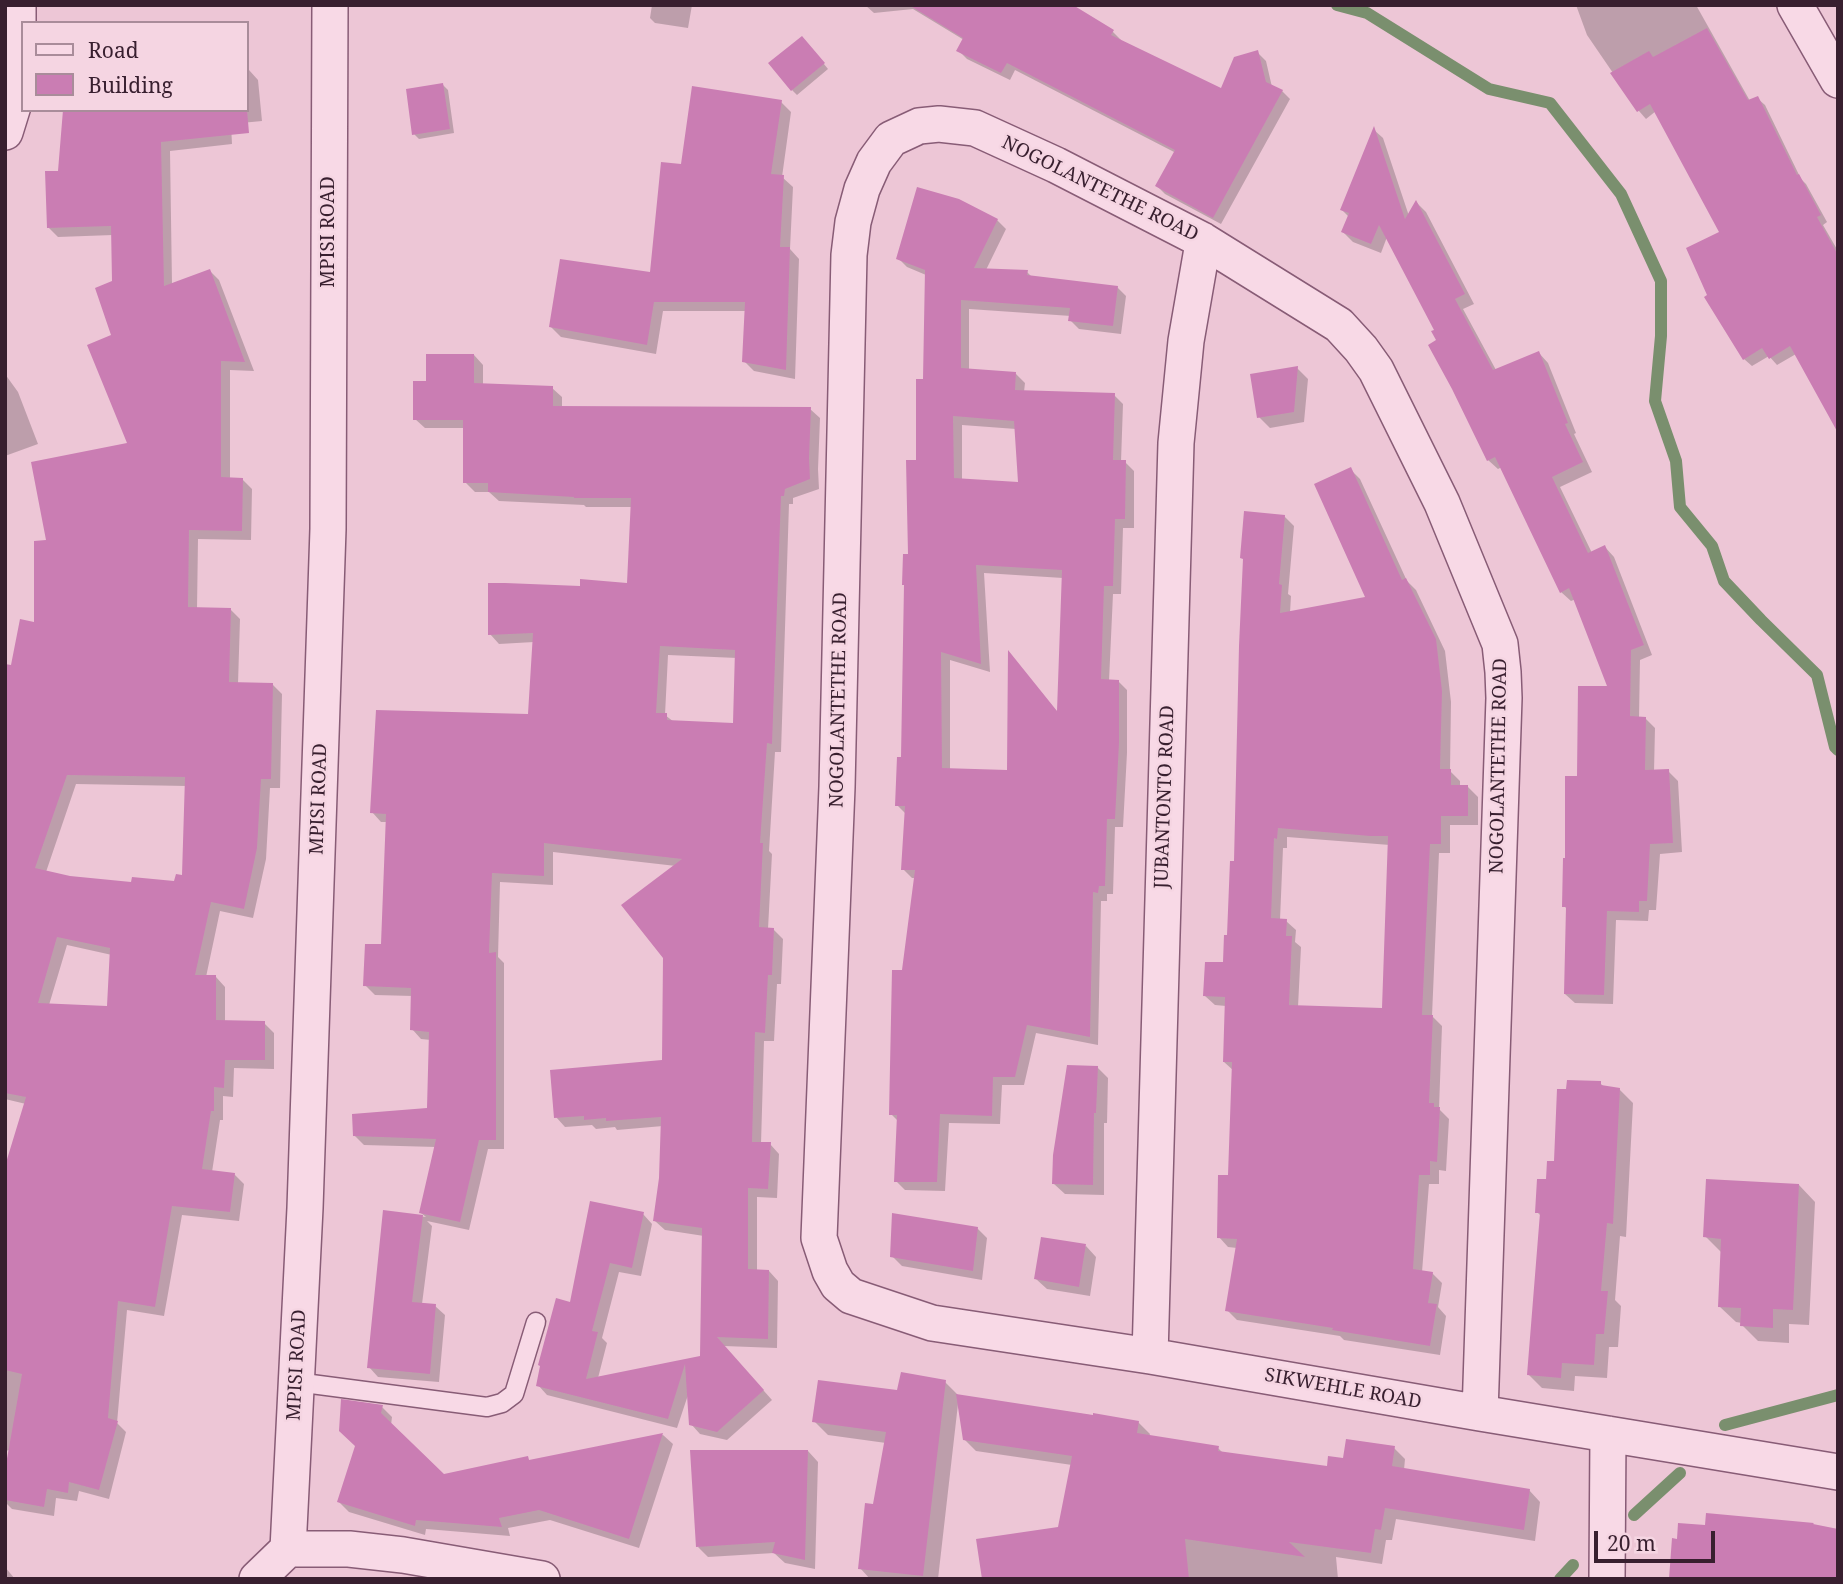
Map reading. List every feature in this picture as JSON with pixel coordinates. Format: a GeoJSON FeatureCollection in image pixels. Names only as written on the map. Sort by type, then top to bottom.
{"type":"FeatureCollection","features":[{"type":"Feature","properties":{"kind":"street"},"geometry":{"type":"LineString","coordinates":[[5,132],[18,90],[18,5]]}},
{"type":"Feature","properties":{"kind":"street","name":"MPISI ROAD"},"geometry":{"type":"LineString","coordinates":[[288,1549],[306,1195],[328,529],[330,5]]}},
{"type":"Feature","properties":{"kind":"street"},"geometry":{"type":"LineString","coordinates":[[1796,5],[1838,80]]}},
{"type":"Feature","properties":{"kind":"street","name":"NOGOLANTETHE ROAD"},"geometry":{"type":"LineString","coordinates":[[851,1296],[838,1284],[830,1271],[819,1238],[837,788],[849,255],[853,222],[862,189],[874,162],[891,139],[919,126],[939,124],[975,128],[1056,165],[1202,240],[1339,325],[1362,349],[1376,370],[1442,503],[1500,644],[1503,671],[1480,1413]]}},
{"type":"Feature","properties":{"kind":"street","name":"JUBANTONTO ROAD"},"geometry":{"type":"LineString","coordinates":[[1150,1356],[1176,443],[1186,341],[1202,240]]}},
{"type":"Feature","properties":{"kind":"street","name":"SIKWEHLE ROAD"},"geometry":{"type":"LineString","coordinates":[[851,1296],[932,1323],[1150,1356],[1838,1472]]}},
{"type":"Feature","properties":{"kind":"street"},"geometry":{"type":"LineString","coordinates":[[1607,1579],[1608,1434]]}},
{"type":"Feature","properties":{"kind":"street"},"geometry":{"type":"LineString","coordinates":[[257,1579],[288,1549],[349,1549],[403,1555],[542,1579]]}},
{"type":"Feature","properties":{"kind":"lane"},"geometry":{"type":"LineString","coordinates":[[296,1382],[487,1407],[502,1403],[514,1394],[536,1322]]}},
{"type":"Feature","properties":{"kind":"building"},"geometry":{"type":"Polygon","coordinates":[[[909,5],[1073,5],[1114,30],[1111,35],[1221,88],[1234,57],[1258,50],[1266,82],[1283,90],[1213,218],[1155,186],[1175,150],[1007,63],[1001,73],[956,51],[963,38],[909,5]]]}},
{"type":"Feature","properties":{"kind":"building"},"geometry":{"type":"Polygon","coordinates":[[[1707,28],[1748,100],[1758,96],[1797,175],[1799,174],[1821,215],[1817,217],[1838,255],[1838,433],[1790,346],[1769,359],[1762,348],[1743,360],[1704,297],[1707,295],[1686,248],[1719,232],[1650,104],[1637,112],[1610,73],[1649,51],[1653,57],[1707,28]]]}},
{"type":"Feature","properties":{"kind":"building"},"geometry":{"type":"Polygon","coordinates":[[[802,36],[825,63],[791,91],[768,63],[802,36]]]}},
{"type":"Feature","properties":{"kind":"building"},"geometry":{"type":"Polygon","coordinates":[[[443,83],[450,129],[412,135],[406,89],[443,83]]]}},
{"type":"Feature","properties":{"kind":"building"},"geometry":{"type":"Polygon","coordinates":[[[692,86],[782,100],[771,174],[784,175],[780,247],[790,247],[786,370],[742,362],[745,302],[654,302],[647,345],[549,327],[560,259],[650,272],[661,162],[681,164],[692,86]]]}},
{"type":"Feature","properties":{"kind":"building"},"geometry":{"type":"Polygon","coordinates":[[[63,112],[247,112],[249,133],[161,142],[164,286],[210,269],[245,362],[221,361],[221,477],[243,478],[242,531],[189,530],[188,607],[231,608],[229,682],[273,683],[271,779],[261,779],[257,848],[244,909],[211,902],[195,975],[216,975],[216,1020],[265,1021],[265,1060],[225,1060],[224,1088],[214,1087],[214,1111],[211,1111],[202,1169],[235,1173],[230,1212],[172,1206],[155,1307],[118,1301],[108,1418],[118,1421],[99,1490],[69,1482],[68,1493],[47,1489],[44,1507],[5,1500],[5,1470],[22,1374],[5,1370],[5,1166],[26,1097],[5,1093],[5,664],[11,665],[20,619],[34,622],[34,541],[46,540],[31,462],[127,443],[87,345],[111,335],[95,288],[112,281],[111,226],[47,228],[45,171],[58,171],[63,112]],[[67,775],[35,868],[70,876],[131,882],[132,877],[174,881],[176,874],[182,875],[185,777],[67,775]],[[57,937],[38,1003],[107,1006],[110,948],[57,937]]]}},
{"type":"Feature","properties":{"kind":"building"},"geometry":{"type":"Polygon","coordinates":[[[1374,126],[1405,219],[1416,200],[1465,294],[1455,299],[1493,370],[1539,351],[1568,423],[1565,424],[1583,462],[1552,477],[1588,553],[1605,545],[1644,645],[1631,650],[1630,716],[1646,717],[1645,770],[1669,769],[1673,843],[1650,844],[1647,901],[1639,901],[1639,912],[1607,911],[1604,995],[1564,994],[1566,907],[1562,907],[1565,776],[1577,776],[1578,686],[1607,686],[1569,588],[1560,593],[1495,457],[1487,461],[1428,345],[1436,340],[1431,331],[1434,330],[1379,225],[1371,244],[1341,232],[1349,213],[1340,210],[1374,126]]]}},
{"type":"Feature","properties":{"kind":"building"},"geometry":{"type":"Polygon","coordinates":[[[917,187],[959,199],[998,219],[974,268],[1028,270],[1027,275],[1118,286],[1113,326],[1068,321],[1070,308],[961,300],[961,368],[1016,372],[1015,390],[1115,393],[1113,460],[1126,460],[1125,519],[1115,519],[1113,586],[1104,586],[1101,679],[1119,680],[1119,743],[1115,819],[1107,819],[1105,886],[1099,886],[1098,893],[1093,892],[1090,1037],[1027,1025],[1015,1077],[993,1077],[992,1116],[940,1114],[937,1182],[894,1182],[897,1115],[889,1115],[892,970],[902,970],[915,870],[901,870],[905,806],[895,806],[897,757],[901,757],[903,554],[908,554],[906,460],[916,460],[916,379],[923,379],[925,270],[896,259],[917,187]],[[953,416],[954,478],[1018,482],[1014,421],[953,416]],[[976,565],[981,664],[941,652],[942,768],[1007,770],[1008,650],[1057,711],[1062,570],[976,565]]]}},
{"type":"Feature","properties":{"kind":"building"},"geometry":{"type":"Polygon","coordinates":[[[426,354],[474,354],[474,383],[553,386],[553,406],[811,407],[810,479],[785,489],[784,496],[781,496],[772,744],[767,743],[760,843],[763,843],[759,927],[774,928],[765,1033],[755,1032],[752,1142],[771,1142],[768,1189],[748,1188],[748,1269],[769,1270],[768,1339],[717,1337],[764,1390],[717,1432],[689,1425],[685,1364],[668,1419],[536,1386],[538,1365],[556,1298],[570,1302],[590,1201],[644,1212],[632,1268],[610,1263],[592,1331],[598,1332],[586,1379],[700,1356],[702,1228],[653,1221],[659,1178],[661,1117],[606,1121],[606,1118],[584,1120],[584,1116],[554,1118],[550,1070],[662,1060],[663,958],[621,905],[682,859],[544,843],[544,876],[492,873],[489,953],[496,952],[496,1140],[479,1140],[460,1222],[419,1213],[436,1139],[353,1136],[352,1114],[427,1108],[429,1032],[410,1030],[411,988],[363,986],[365,944],[381,944],[386,814],[370,813],[376,710],[528,714],[533,633],[488,635],[488,583],[580,586],[580,579],[627,583],[631,498],[574,498],[488,492],[488,483],[463,483],[463,420],[413,420],[413,381],[426,381],[426,354]],[[660,646],[656,713],[667,713],[667,720],[733,723],[735,650],[660,646]]]}},
{"type":"Feature","properties":{"kind":"building"},"geometry":{"type":"Polygon","coordinates":[[[1298,366],[1294,412],[1257,418],[1250,374],[1298,366]]]}},
{"type":"Feature","properties":{"kind":"building"},"geometry":{"type":"Polygon","coordinates":[[[1351,467],[1402,580],[1406,578],[1436,639],[1442,691],[1440,769],[1451,769],[1451,785],[1468,785],[1468,816],[1441,816],[1441,844],[1430,844],[1422,1015],[1433,1015],[1429,1103],[1440,1107],[1437,1162],[1430,1161],[1430,1175],[1419,1175],[1413,1269],[1433,1272],[1428,1303],[1437,1304],[1430,1346],[1225,1311],[1237,1239],[1217,1238],[1218,1175],[1228,1175],[1232,1062],[1223,1062],[1225,997],[1203,996],[1205,962],[1223,962],[1224,935],[1227,935],[1230,861],[1234,861],[1243,559],[1240,558],[1244,511],[1285,515],[1279,584],[1282,585],[1280,613],[1365,597],[1314,484],[1351,467]],[[1278,828],[1277,839],[1274,838],[1271,918],[1287,919],[1286,936],[1292,936],[1289,1005],[1382,1008],[1388,836],[1278,828]]]}},
{"type":"Feature","properties":{"kind":"building"},"geometry":{"type":"Polygon","coordinates":[[[1067,1065],[1098,1066],[1093,1185],[1052,1184],[1053,1155],[1067,1065]]]}},
{"type":"Feature","properties":{"kind":"building"},"geometry":{"type":"Polygon","coordinates":[[[1567,1080],[1601,1081],[1601,1085],[1620,1088],[1613,1224],[1607,1223],[1601,1291],[1608,1291],[1604,1334],[1596,1334],[1594,1365],[1562,1363],[1561,1378],[1527,1375],[1540,1213],[1535,1213],[1537,1179],[1546,1179],[1547,1161],[1554,1161],[1557,1089],[1566,1089],[1567,1080]]]}},
{"type":"Feature","properties":{"kind":"building"},"geometry":{"type":"Polygon","coordinates":[[[1706,1179],[1799,1184],[1793,1310],[1773,1309],[1773,1328],[1740,1326],[1741,1308],[1718,1307],[1721,1239],[1703,1237],[1706,1179]]]}},
{"type":"Feature","properties":{"kind":"building"},"geometry":{"type":"Polygon","coordinates":[[[383,1210],[423,1215],[412,1302],[436,1304],[430,1374],[367,1368],[383,1210]]]}},
{"type":"Feature","properties":{"kind":"building"},"geometry":{"type":"Polygon","coordinates":[[[892,1213],[978,1227],[973,1271],[890,1257],[892,1213]]]}},
{"type":"Feature","properties":{"kind":"building"},"geometry":{"type":"Polygon","coordinates":[[[1041,1237],[1086,1244],[1079,1287],[1034,1279],[1041,1237]]]}},
{"type":"Feature","properties":{"kind":"building"},"geometry":{"type":"Polygon","coordinates":[[[901,1372],[946,1380],[923,1576],[858,1569],[865,1503],[873,1504],[886,1432],[812,1422],[818,1380],[897,1390],[901,1372]]]}},
{"type":"Feature","properties":{"kind":"building"},"geometry":{"type":"Polygon","coordinates":[[[956,1394],[1139,1421],[1137,1433],[1219,1446],[1218,1451],[1327,1466],[1328,1456],[1343,1458],[1346,1439],[1395,1446],[1392,1466],[1530,1489],[1524,1530],[1385,1508],[1381,1530],[1375,1529],[1371,1553],[1289,1542],[1305,1557],[1185,1539],[1189,1579],[982,1579],[976,1539],[1058,1527],[1072,1456],[963,1440],[956,1394]]]}},
{"type":"Feature","properties":{"kind":"building"},"geometry":{"type":"Polygon","coordinates":[[[341,1399],[383,1405],[381,1413],[444,1474],[528,1456],[529,1460],[663,1433],[629,1539],[539,1510],[499,1518],[502,1527],[416,1520],[415,1526],[337,1502],[355,1446],[339,1431],[341,1399]]]}},
{"type":"Feature","properties":{"kind":"building"},"geometry":{"type":"Polygon","coordinates":[[[690,1450],[808,1450],[805,1560],[772,1553],[775,1542],[696,1547],[690,1450]]]}},
{"type":"Feature","properties":{"kind":"building"},"geometry":{"type":"Polygon","coordinates":[[[1706,1513],[1814,1523],[1838,1529],[1838,1579],[1669,1579],[1672,1538],[1677,1539],[1678,1523],[1705,1525],[1706,1513]]]}},
{"type":"Feature","properties":{"kind":"waterway"},"geometry":{"type":"LineString","coordinates":[[1337,5],[1367,13],[1489,89],[1550,103],[1621,194],[1661,281],[1661,336],[1655,401],[1676,461],[1680,507],[1712,546],[1724,581],[1817,675],[1838,750]]}},
{"type":"Feature","properties":{"kind":"waterway"},"geometry":{"type":"LineString","coordinates":[[1725,1425],[1838,1395]]}},
{"type":"Feature","properties":{"kind":"waterway"},"geometry":{"type":"LineString","coordinates":[[1634,1515],[1680,1473]]}},
{"type":"Feature","properties":{"kind":"waterway"},"geometry":{"type":"LineString","coordinates":[[1560,1579],[1573,1565]]}}]}
